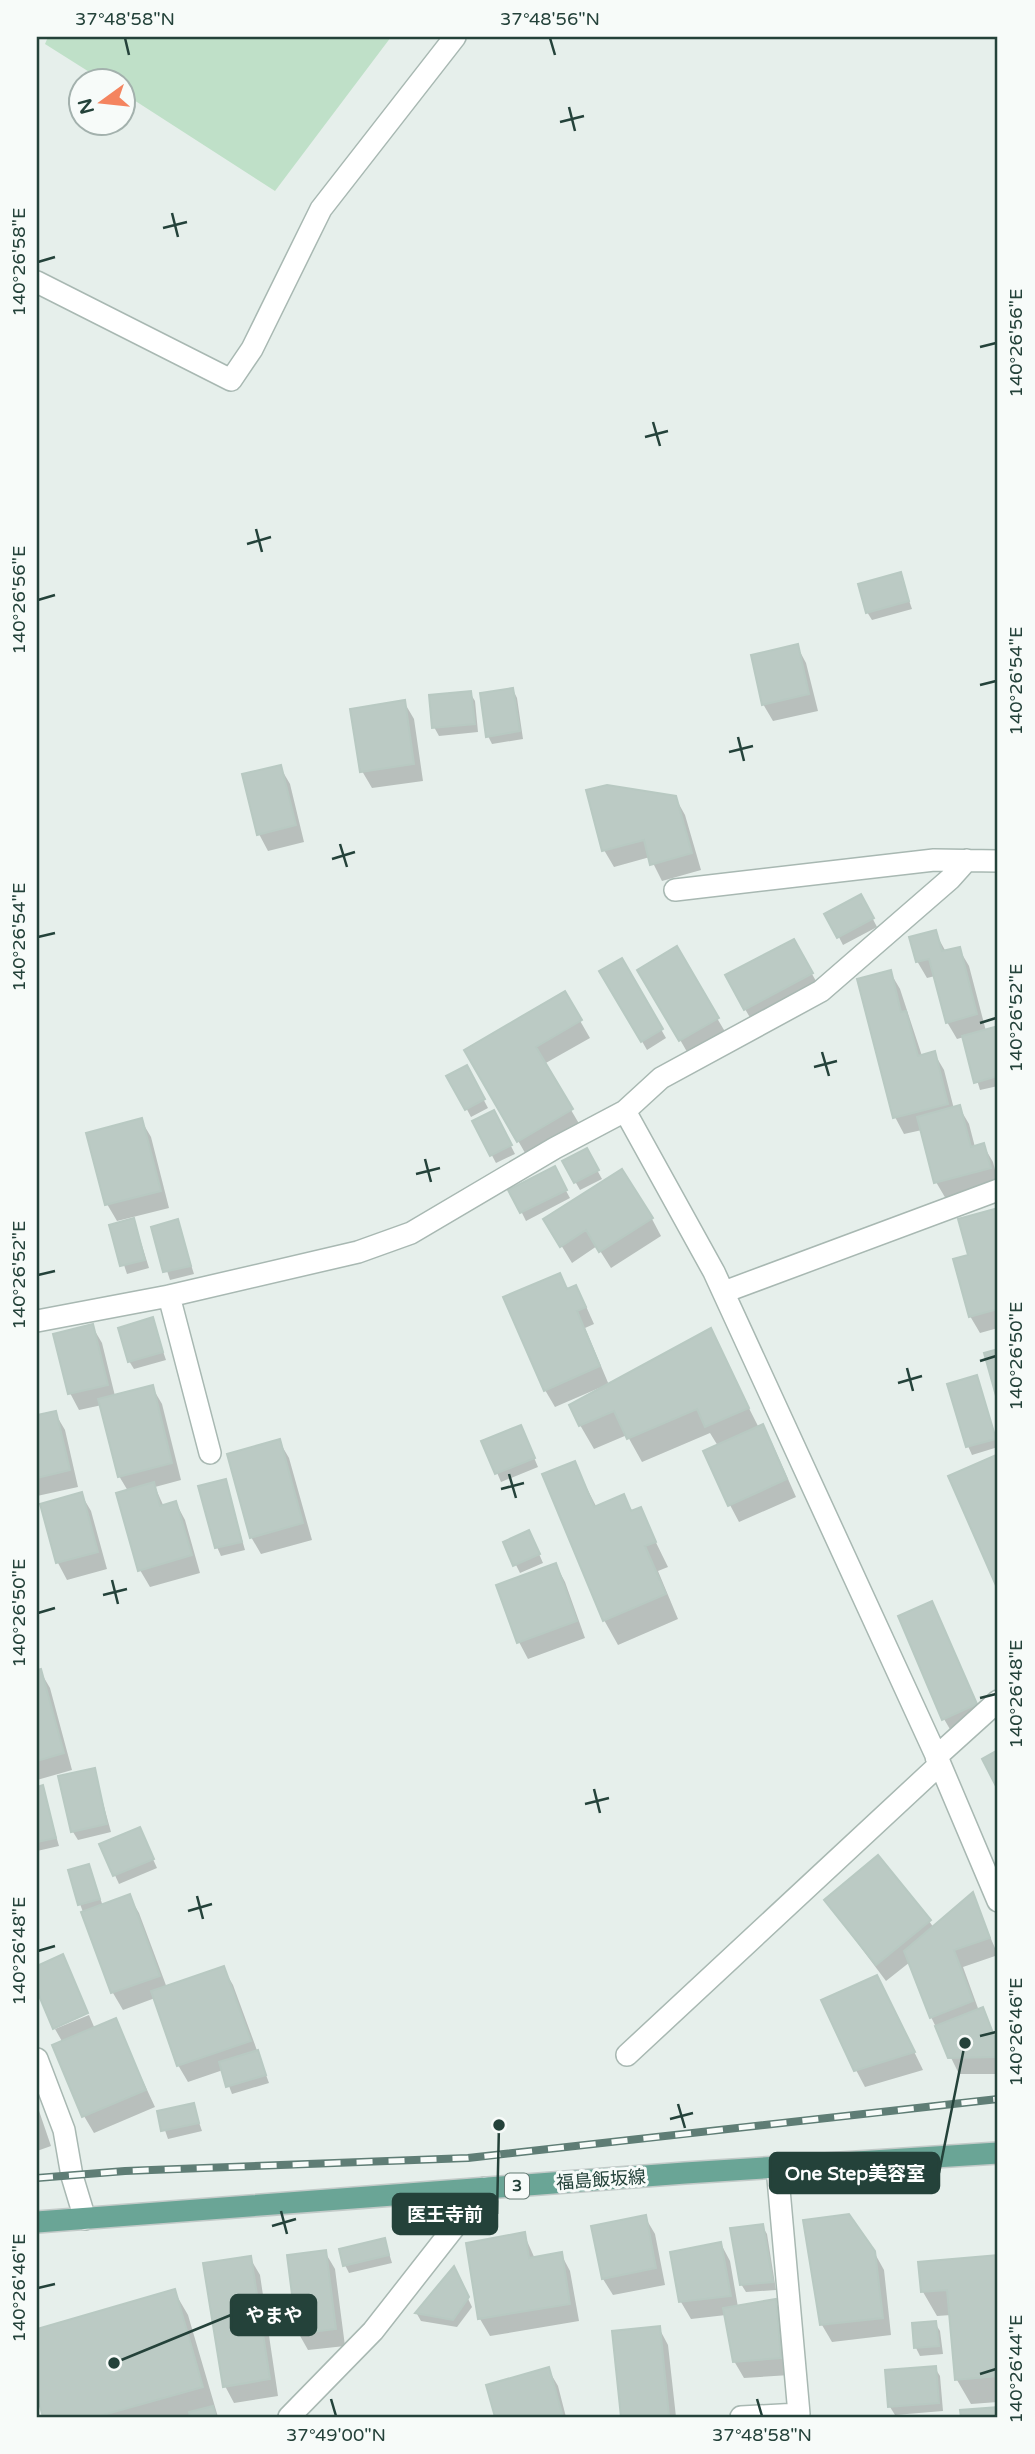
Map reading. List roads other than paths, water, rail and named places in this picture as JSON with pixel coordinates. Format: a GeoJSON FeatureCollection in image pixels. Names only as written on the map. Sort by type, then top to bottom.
{"type":"FeatureCollection","features":[{"type":"Feature","properties":{"kind":"main road","name":"福島飯坂線"},"geometry":{"type":"LineString","coordinates":[[37,2222],[998,2153]]}},
{"type":"Feature","properties":{"kind":"street"},"geometry":{"type":"LineString","coordinates":[[37,282],[231,380],[252,349],[321,209],[456,37]]}},
{"type":"Feature","properties":{"kind":"street"},"geometry":{"type":"LineString","coordinates":[[675,890],[934,860],[998,861]]}},
{"type":"Feature","properties":{"kind":"street"},"geometry":{"type":"LineString","coordinates":[[37,1321],[169,1296],[358,1252],[411,1233],[555,1148],[625,1111],[661,1078],[821,991],[950,879],[967,860]]}},
{"type":"Feature","properties":{"kind":"street"},"geometry":{"type":"LineString","coordinates":[[625,1111],[724,1292],[938,1760],[998,1901]]}},
{"type":"Feature","properties":{"kind":"street"},"geometry":{"type":"LineString","coordinates":[[724,1292],[998,1190]]}},
{"type":"Feature","properties":{"kind":"street"},"geometry":{"type":"LineString","coordinates":[[169,1296],[210,1453]]}},
{"type":"Feature","properties":{"kind":"street"},"geometry":{"type":"LineString","coordinates":[[628,2055],[998,1702]]}},
{"type":"Feature","properties":{"kind":"street"},"geometry":{"type":"LineString","coordinates":[[37,2059],[64,2130],[72,2176],[85,2219]]}},
{"type":"Feature","properties":{"kind":"street"},"geometry":{"type":"LineString","coordinates":[[741,2417],[799,2414],[777,2167]]}},
{"type":"Feature","properties":{"kind":"street"},"geometry":{"type":"LineString","coordinates":[[289,2417],[373,2331],[485,2188]]}},
{"type":"Feature","properties":{"kind":"railway"},"geometry":{"type":"LineString","coordinates":[[37,2178],[125,2171],[468,2158],[998,2099]]}},
{"type":"Feature","properties":{"kind":"place","name":"One Step美容室"},"geometry":{"type":"Point","coordinates":[965,2043]}},
{"type":"Feature","properties":{"kind":"place","name":"医王寺前"},"geometry":{"type":"Point","coordinates":[499,2125]}},
{"type":"Feature","properties":{"kind":"place","name":"やまや"},"geometry":{"type":"Point","coordinates":[114,2363]}}]}
